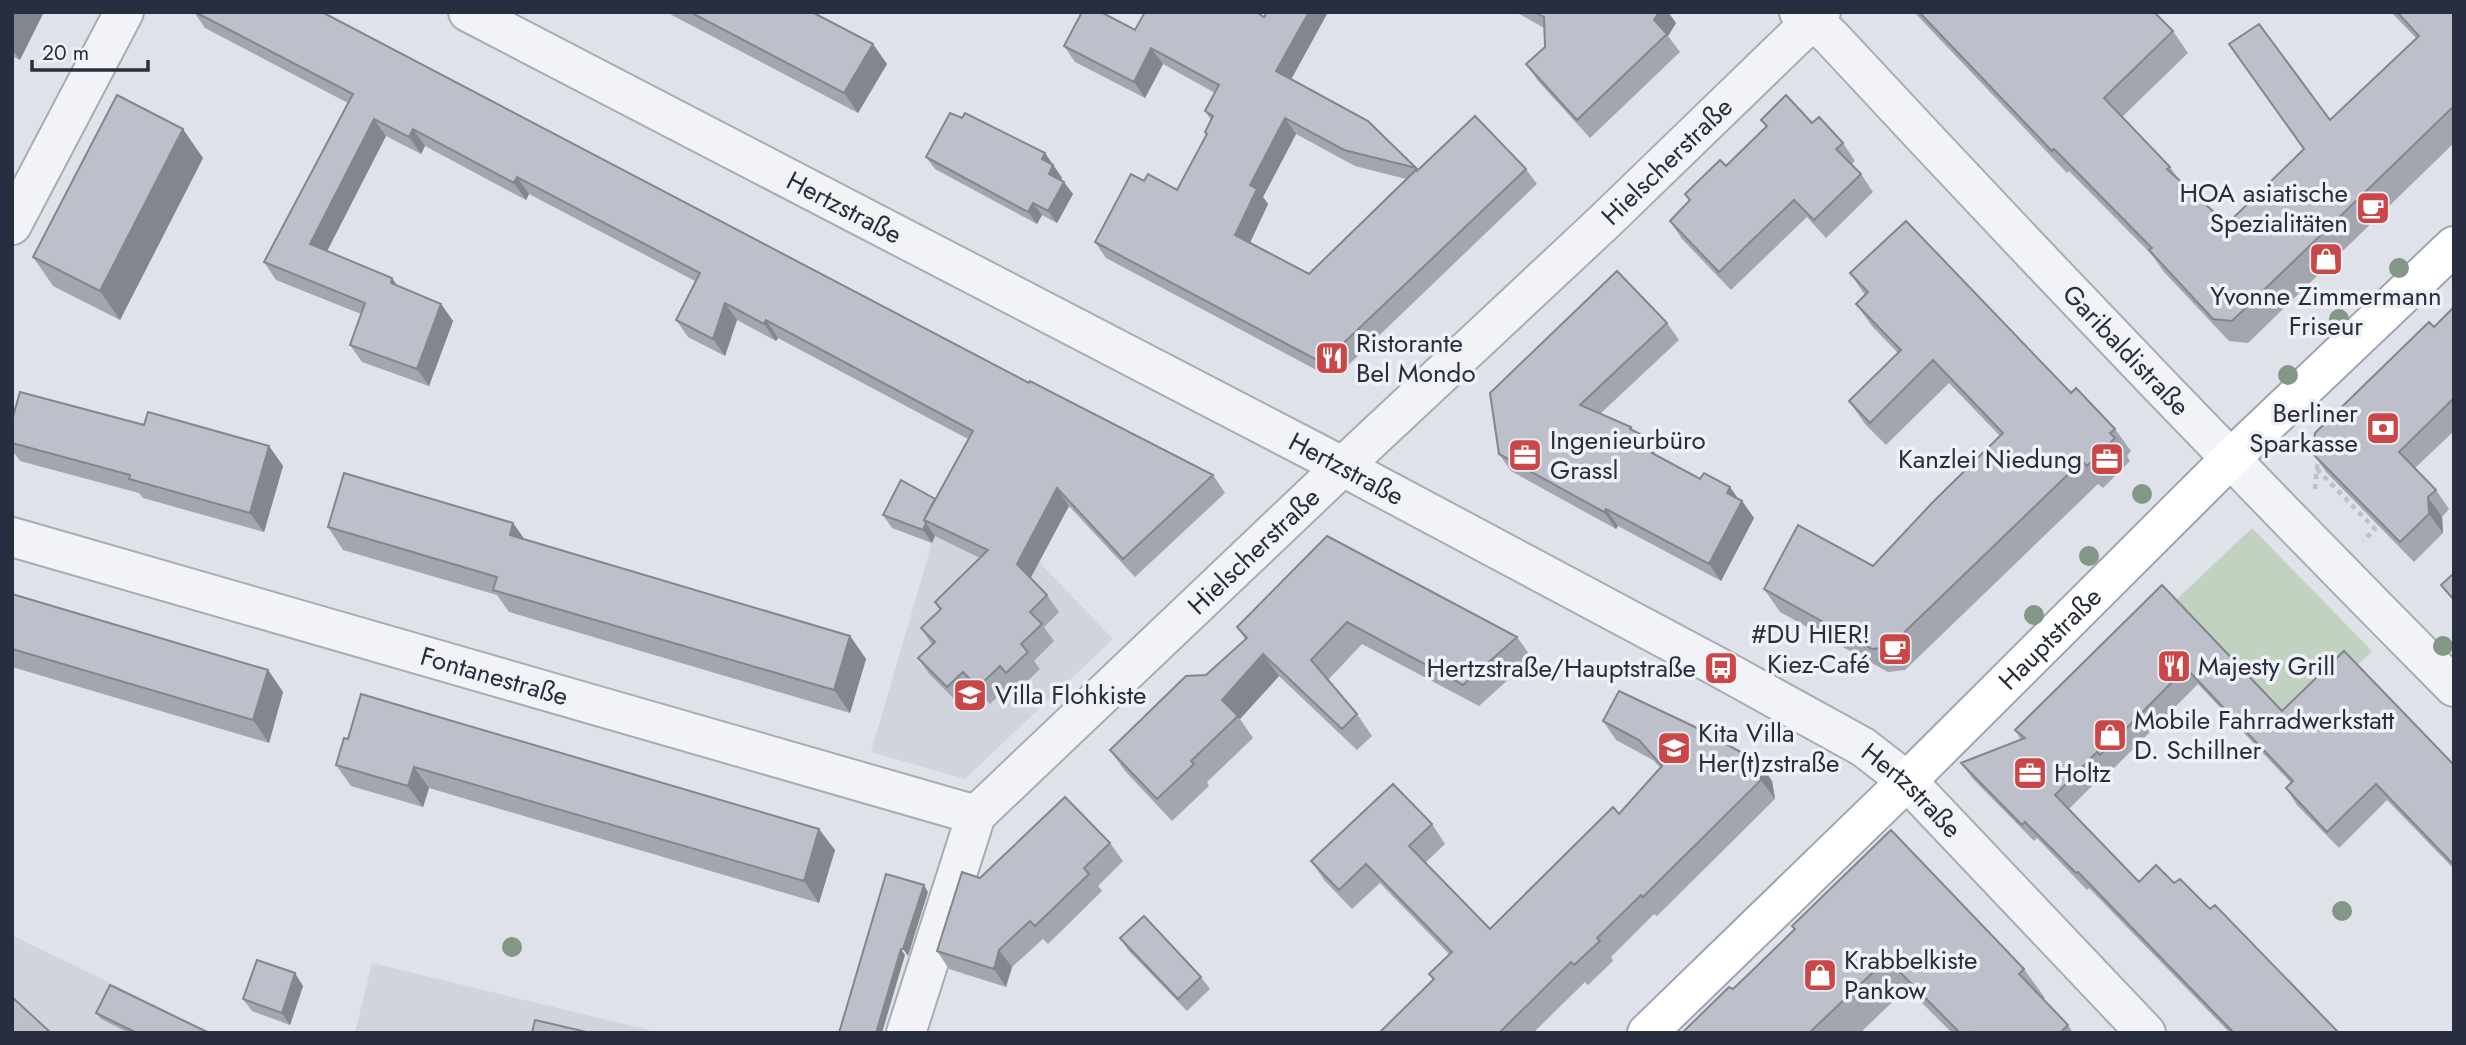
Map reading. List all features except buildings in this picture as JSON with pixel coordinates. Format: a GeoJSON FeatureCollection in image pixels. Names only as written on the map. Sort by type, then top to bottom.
{"type":"FeatureCollection","features":[{"type":"Feature","properties":{"kind":"main road","name":"Hauptstraße"},"geometry":{"type":"LineString","coordinates":[[1647,1033],[1907,781],[2229,460],[2454,246]]}},
{"type":"Feature","properties":{"kind":"street"},"geometry":{"type":"LineString","coordinates":[[12,225],[124,12]]}},
{"type":"Feature","properties":{"kind":"street","name":"Hertzstraße"},"geometry":{"type":"LineString","coordinates":[[468,12],[1342,467],[1863,747],[1907,781],[2146,1033]]}},
{"type":"Feature","properties":{"kind":"street","name":"Hielscherstraße"},"geometry":{"type":"LineString","coordinates":[[906,1033],[976,815],[1603,223],[1811,15]]}},
{"type":"Feature","properties":{"kind":"street","name":"Garibaldistraße"},"geometry":{"type":"LineString","coordinates":[[1811,15],[2229,460],[2454,687]]}},
{"type":"Feature","properties":{"kind":"street","name":"Fontanestraße"},"geometry":{"type":"LineString","coordinates":[[12,537],[976,815]]}},
{"type":"Feature","properties":{"kind":"path"},"geometry":{"type":"LineString","coordinates":[[2316,481],[2319,445]]}},
{"type":"Feature","properties":{"kind":"path"},"geometry":{"type":"LineString","coordinates":[[2316,469],[2375,529],[2360,544]]}},
{"type":"Feature","properties":{"kind":"shaded area","name":"Villa Flohkiste"},"geometry":{"type":"Polygon","coordinates":[[[946,514],[1039,562],[1113,639],[965,779],[871,752],[932,543],[946,514]]]}},
{"type":"Feature","properties":{"kind":"shaded area"},"geometry":{"type":"Polygon","coordinates":[[[12,935],[34,946],[213,1033],[12,1033],[12,935]]]}},
{"type":"Feature","properties":{"kind":"shaded area"},"geometry":{"type":"Polygon","coordinates":[[[372,963],[661,1033],[355,1033],[372,963]]]}},
{"type":"Feature","properties":{"kind":"green space"},"geometry":{"type":"Polygon","coordinates":[[[2252,528],[2372,651],[2294,728],[2174,602],[2252,528]]]}},
{"type":"Feature","properties":{"kind":"place","name":"HOA asiatische Spezialitäten"},"geometry":{"type":"Point","coordinates":[2373,208]}},
{"type":"Feature","properties":{"kind":"place","name":"Yvonne Zimmermann Friseur"},"geometry":{"type":"Point","coordinates":[2326,259]}},
{"type":"Feature","properties":{"kind":"place","name":"Ristorante Bel Mondo"},"geometry":{"type":"Point","coordinates":[1332,358]}},
{"type":"Feature","properties":{"kind":"place","name":"Berliner Sparkasse"},"geometry":{"type":"Point","coordinates":[2383,428]}},
{"type":"Feature","properties":{"kind":"place","name":"Ingenieurbüro Grassl"},"geometry":{"type":"Point","coordinates":[1525,455]}},
{"type":"Feature","properties":{"kind":"place","name":"Kanzlei Niedung"},"geometry":{"type":"Point","coordinates":[2107,459]}},
{"type":"Feature","properties":{"kind":"place","name":"#DU HIER! Kiez-Café"},"geometry":{"type":"Point","coordinates":[1895,649]}},
{"type":"Feature","properties":{"kind":"place","name":"Majesty Grill"},"geometry":{"type":"Point","coordinates":[2174,666]}},
{"type":"Feature","properties":{"kind":"place","name":"Hertzstraße/Hauptstraße"},"geometry":{"type":"Point","coordinates":[1721,668]}},
{"type":"Feature","properties":{"kind":"place","name":"Villa Flohkiste"},"geometry":{"type":"Point","coordinates":[970,695]}},
{"type":"Feature","properties":{"kind":"place","name":"Mobile Fahrradwerkstatt D. Schillner"},"geometry":{"type":"Point","coordinates":[2110,735]}},
{"type":"Feature","properties":{"kind":"place","name":"Kita Villa Her(t)zstraße"},"geometry":{"type":"Point","coordinates":[1674,748]}},
{"type":"Feature","properties":{"kind":"place","name":"Holtz"},"geometry":{"type":"Point","coordinates":[2030,773]}},
{"type":"Feature","properties":{"kind":"place","name":"Krabbelkiste Pankow"},"geometry":{"type":"Point","coordinates":[1820,975]}}]}
